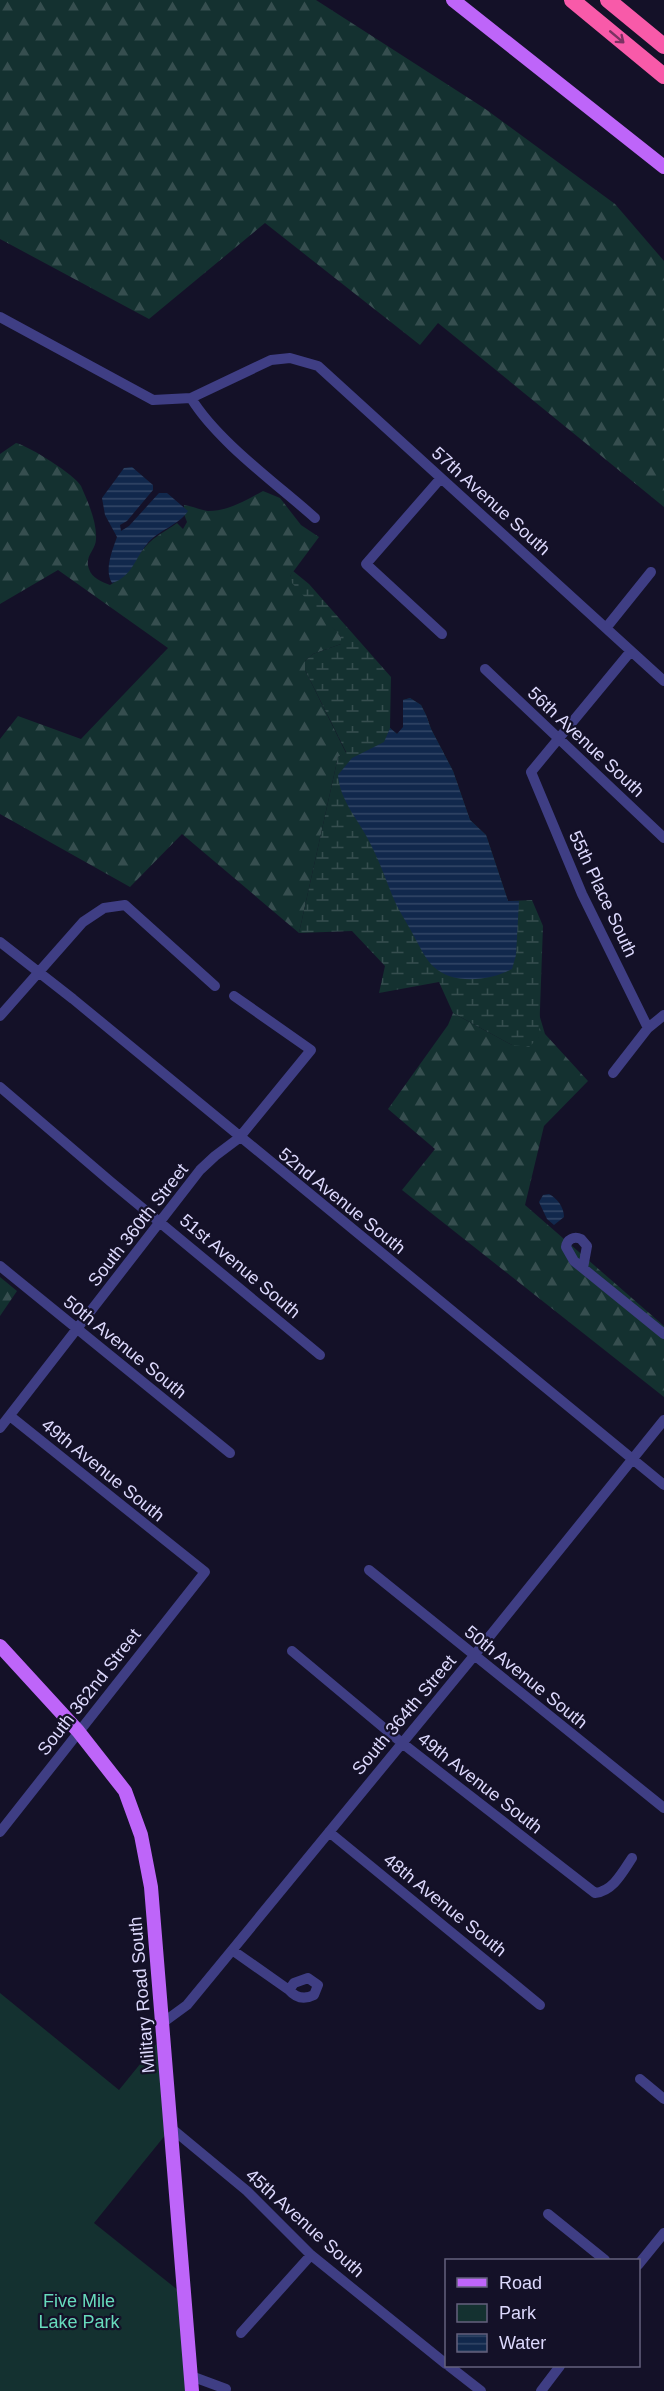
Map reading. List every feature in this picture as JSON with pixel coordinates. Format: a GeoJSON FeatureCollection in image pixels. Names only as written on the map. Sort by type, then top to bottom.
{"type":"FeatureCollection","features":[{"type":"Feature","properties":{"kind":"highway"},"geometry":{"type":"LineString","coordinates":[[572,0],[664,76]]}},
{"type":"Feature","properties":{"kind":"highway"},"geometry":{"type":"LineString","coordinates":[[608,0],[664,46]]}},
{"type":"Feature","properties":{"kind":"main road"},"geometry":{"type":"LineString","coordinates":[[453,0],[664,167]]}},
{"type":"Feature","properties":{"kind":"main road","name":"Military Road South"},"geometry":{"type":"LineString","coordinates":[[0,1646],[78,1731],[124,1791],[141,1835],[151,1887],[192,2391]]}},
{"type":"Feature","properties":{"kind":"street"},"geometry":{"type":"LineString","coordinates":[[0,317],[144,396],[163,401],[191,398],[201,414],[226,440],[315,518]]}},
{"type":"Feature","properties":{"kind":"street","name":"57th Avenue South"},"geometry":{"type":"LineString","coordinates":[[191,398],[271,360],[290,358],[318,366],[664,681]]}},
{"type":"Feature","properties":{"kind":"street"},"geometry":{"type":"LineString","coordinates":[[441,478],[366,564],[442,634]]}},
{"type":"Feature","properties":{"kind":"street"},"geometry":{"type":"LineString","coordinates":[[606,628],[651,572]]}},
{"type":"Feature","properties":{"kind":"street"},"geometry":{"type":"LineString","coordinates":[[558,738],[631,651]]}},
{"type":"Feature","properties":{"kind":"street","name":"56th Avenue South"},"geometry":{"type":"LineString","coordinates":[[486,669],[664,838]]}},
{"type":"Feature","properties":{"kind":"street","name":"55th Place South"},"geometry":{"type":"LineString","coordinates":[[558,738],[531,772],[582,894],[648,1028]]}},
{"type":"Feature","properties":{"kind":"street"},"geometry":{"type":"LineString","coordinates":[[0,1016],[82,922],[104,909],[125,904],[215,986]]}},
{"type":"Feature","properties":{"kind":"street","name":"52nd Avenue South"},"geometry":{"type":"LineString","coordinates":[[0,942],[664,1485]]}},
{"type":"Feature","properties":{"kind":"street","name":"South 360th Street"},"geometry":{"type":"LineString","coordinates":[[0,1428],[200,1170],[239,1138],[311,1050],[234,996]]}},
{"type":"Feature","properties":{"kind":"street"},"geometry":{"type":"LineString","coordinates":[[612,1072],[648,1028],[664,1015]]}},
{"type":"Feature","properties":{"kind":"street","name":"51st Avenue South"},"geometry":{"type":"LineString","coordinates":[[0,1087],[320,1355]]}},
{"type":"Feature","properties":{"kind":"street","name":"50th Avenue South"},"geometry":{"type":"LineString","coordinates":[[0,1266],[230,1453]]}},
{"type":"Feature","properties":{"kind":"street"},"geometry":{"type":"LineString","coordinates":[[583,1268],[664,1334]]}},
{"type":"Feature","properties":{"kind":"street","name":"49th Avenue South"},"geometry":{"type":"LineString","coordinates":[[9,1416],[205,1572]]}},
{"type":"Feature","properties":{"kind":"street","name":"South 364th Street"},"geometry":{"type":"LineString","coordinates":[[162,2024],[188,2005],[474,1657],[664,1420]]}},
{"type":"Feature","properties":{"kind":"street","name":"50th Avenue South"},"geometry":{"type":"LineString","coordinates":[[369,1570],[664,1808]]}},
{"type":"Feature","properties":{"kind":"street","name":"South 362nd Street"},"geometry":{"type":"LineString","coordinates":[[0,1832],[205,1572]]}},
{"type":"Feature","properties":{"kind":"street","name":"49th Avenue South"},"geometry":{"type":"LineString","coordinates":[[292,1651],[402,1743],[595,1893],[605,1892],[610,1888],[632,1858]]}},
{"type":"Feature","properties":{"kind":"street","name":"48th Avenue South"},"geometry":{"type":"LineString","coordinates":[[330,1832],[540,2005]]}},
{"type":"Feature","properties":{"kind":"street"},"geometry":{"type":"LineString","coordinates":[[232,1950],[289,1989]]}},
{"type":"Feature","properties":{"kind":"street"},"geometry":{"type":"LineString","coordinates":[[639,2079],[664,2099]]}},
{"type":"Feature","properties":{"kind":"street","name":"45th Avenue South"},"geometry":{"type":"LineString","coordinates":[[171,2127],[247,2191],[311,2255],[445,2363]]}},
{"type":"Feature","properties":{"kind":"street"},"geometry":{"type":"LineString","coordinates":[[548,2214],[604,2259]]}},
{"type":"Feature","properties":{"kind":"street"},"geometry":{"type":"LineString","coordinates":[[640,2264],[664,2234]]}},
{"type":"Feature","properties":{"kind":"street"},"geometry":{"type":"LineString","coordinates":[[241,2333],[311,2255]]}},
{"type":"Feature","properties":{"kind":"street","name":"45th Avenue South"},"geometry":{"type":"LineString","coordinates":[[451,2367],[481,2391]]}},
{"type":"Feature","properties":{"kind":"street"},"geometry":{"type":"LineString","coordinates":[[541,2391],[559,2367]]}},
{"type":"Feature","properties":{"kind":"street"},"geometry":{"type":"LineString","coordinates":[[190,2376],[226,2389]]}},
{"type":"Feature","properties":{"kind":"green space"},"geometry":{"type":"Polygon","coordinates":[[[0,0],[316,0],[484,108],[615,204],[664,261],[664,507],[438,323],[420,345],[265,223],[149,319],[0,239],[0,0]]]}},
{"type":"Feature","properties":{"kind":"green space"},"geometry":{"type":"Polygon","coordinates":[[[16,443],[51,461],[81,486],[92,512],[96,532],[95,543],[88,560],[89,569],[95,577],[110,585],[127,572],[153,539],[177,523],[183,529],[187,522],[184,505],[216,511],[263,491],[280,498],[301,525],[319,537],[290,576],[341,637],[341,644],[313,654],[305,661],[305,670],[346,753],[338,757],[299,933],[182,834],[130,887],[0,814],[0,739],[18,716],[81,739],[168,648],[58,570],[0,604],[0,454],[16,443]]]}},
{"type":"Feature","properties":{"kind":"green space"},"geometry":{"type":"Polygon","coordinates":[[[293,571],[309,584],[391,677],[390,728],[397,734],[403,730],[403,700],[410,698],[421,705],[453,771],[470,820],[486,835],[508,901],[532,900],[543,926],[539,1037],[529,1047],[512,1045],[453,1013],[439,982],[379,993],[385,966],[352,931],[299,933],[338,757],[346,752],[305,670],[305,661],[313,654],[341,644],[341,637],[292,583],[290,576],[293,571]]]}},
{"type":"Feature","properties":{"kind":"green space"},"geometry":{"type":"Polygon","coordinates":[[[453,1013],[512,1045],[539,1037],[539,1014],[545,1034],[588,1081],[544,1126],[525,1205],[664,1326],[664,1397],[402,1190],[435,1149],[388,1109],[448,1025],[453,1013]]]}},
{"type":"Feature","properties":{"kind":"green space"},"geometry":{"type":"Polygon","coordinates":[[[0,1277],[17,1291],[0,1316],[0,1277]]]}},
{"type":"Feature","properties":{"kind":"green space","name":"Five Mile Lake Park"},"geometry":{"type":"Polygon","coordinates":[[[0,1993],[119,2090],[162,2037],[171,2128],[94,2223],[184,2295],[192,2391],[0,2391],[0,1993]]]}},
{"type":"Feature","properties":{"kind":"water"},"geometry":{"type":"Polygon","coordinates":[[[132,467],[153,485],[153,490],[127,521],[120,525],[121,531],[129,526],[159,493],[167,493],[188,511],[179,521],[152,539],[129,572],[112,583],[109,566],[117,537],[105,515],[102,498],[124,468],[132,467]]]}},
{"type":"Feature","properties":{"kind":"water"},"geometry":{"type":"Polygon","coordinates":[[[410,698],[421,705],[426,715],[453,771],[470,820],[486,835],[508,901],[519,901],[516,955],[512,969],[503,973],[483,978],[461,979],[442,973],[434,967],[422,951],[396,904],[375,852],[342,794],[338,775],[352,758],[384,742],[390,728],[397,734],[403,727],[403,700],[410,698]]]}},
{"type":"Feature","properties":{"kind":"water"},"geometry":{"type":"Polygon","coordinates":[[[549,1194],[560,1203],[564,1213],[564,1217],[554,1225],[547,1219],[539,1202],[543,1195],[549,1194]]]}}]}
